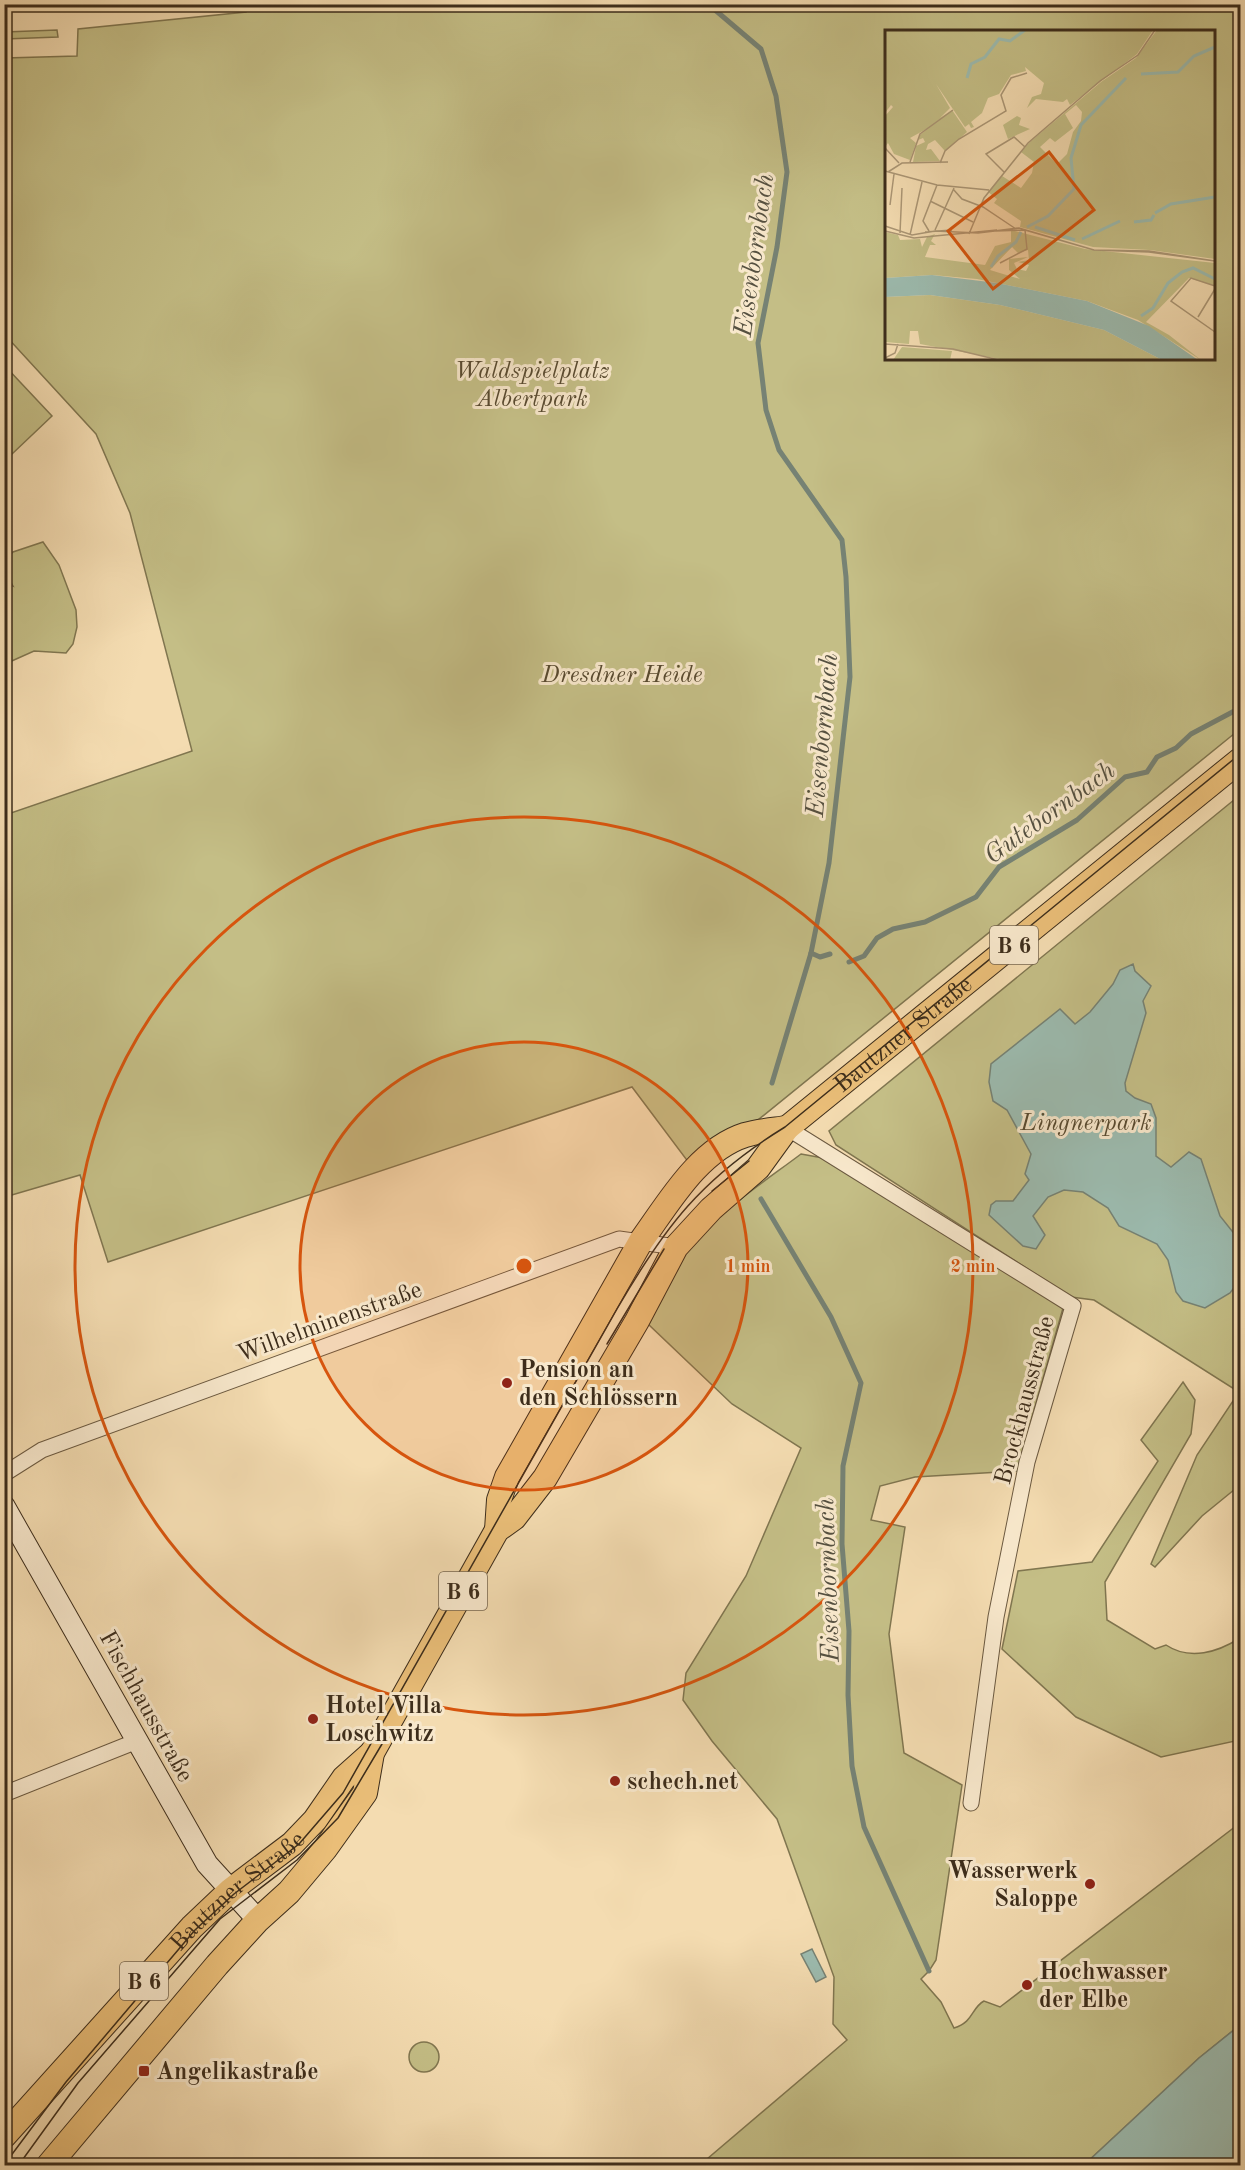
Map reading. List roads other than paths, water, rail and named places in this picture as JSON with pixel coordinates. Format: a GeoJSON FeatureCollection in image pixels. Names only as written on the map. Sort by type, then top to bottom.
{"type":"FeatureCollection","features":[{"type":"Feature","properties":{"kind":"main road","name":"Bautzner Straße"},"geometry":{"type":"LineString","coordinates":[[497,1530],[514,1518],[545,1478],[637,1321],[676,1247],[711,1209],[758,1168],[787,1128],[1240,760]]}},
{"type":"Feature","properties":{"kind":"main road","name":"Bautzner Straße"},"geometry":{"type":"LineString","coordinates":[[4,2136],[192,1927],[231,1890],[292,1844],[315,1820],[344,1778],[372,1753],[497,1530],[499,1500],[507,1477],[641,1241],[690,1175],[709,1157],[728,1143],[745,1135],[787,1128]]}},
{"type":"Feature","properties":{"kind":"main road","name":"Fischhausstraße"},"geometry":{"type":"LineString","coordinates":[[4,1506],[207,1864],[258,1920]]}},
{"type":"Feature","properties":{"kind":"main road","name":"Bautzner Straße"},"geometry":{"type":"LineString","coordinates":[[48,2166],[140,2055],[258,1920],[290,1892],[345,1823],[365,1793],[372,1753]]}},
{"type":"Feature","properties":{"kind":"street","name":"Brockhausstraße"},"geometry":{"type":"LineString","coordinates":[[787,1128],[1073,1306],[1027,1462],[996,1617],[971,1803]]}},
{"type":"Feature","properties":{"kind":"street","name":"Wilhelminenstraße"},"geometry":{"type":"LineString","coordinates":[[4,1474],[42,1450],[619,1239],[676,1247]]}},
{"type":"Feature","properties":{"kind":"street"},"geometry":{"type":"LineString","coordinates":[[4,1794],[137,1741]]}},
{"type":"Feature","properties":{"kind":"waterway","name":"Eisenbornbach"},"geometry":{"type":"LineString","coordinates":[[708,4],[761,49],[776,96],[787,172],[777,247],[758,343],[766,410],[779,450],[842,540],[846,577],[850,677],[829,863],[811,953],[772,1083]]}},
{"type":"Feature","properties":{"kind":"waterway","name":"Gutebornbach"},"geometry":{"type":"LineString","coordinates":[[849,962],[864,956],[877,938],[893,929],[925,922],[976,897],[999,867],[1077,820],[1125,777],[1147,772],[1157,757],[1176,748],[1191,734],[1240,708]]}},
{"type":"Feature","properties":{"kind":"waterway","name":"Gutebornbach"},"geometry":{"type":"LineString","coordinates":[[811,953],[820,957],[830,954]]}},
{"type":"Feature","properties":{"kind":"waterway","name":"Eisenbornbach"},"geometry":{"type":"LineString","coordinates":[[761,1199],[831,1317],[861,1383],[843,1466],[842,1544],[849,1631],[848,1695],[852,1766],[864,1827],[929,1971]]}},
{"type":"Feature","properties":{"kind":"tram line"},"geometry":{"type":"LineString","coordinates":[[4,2165],[66,2082],[195,1930],[234,1894],[299,1844],[343,1793],[617,1309],[669,1228],[688,1206],[730,1165],[785,1127],[1240,754]]}},
{"type":"Feature","properties":{"kind":"tram line"},"geometry":{"type":"LineString","coordinates":[[712,1191],[749,1161]]}},
{"type":"Feature","properties":{"kind":"tram line"},"geometry":{"type":"LineString","coordinates":[[607,1344],[664,1249]]}},
{"type":"Feature","properties":{"kind":"tram line"},"geometry":{"type":"LineString","coordinates":[[18,2166],[78,2083],[220,1919],[297,1860],[338,1818],[382,1744]]}},
{"type":"Feature","properties":{"kind":"place","name":"Pension an den Schlössern"},"geometry":{"type":"Point","coordinates":[507,1383]}},
{"type":"Feature","properties":{"kind":"place","name":"Hotel Villa Loschwitz"},"geometry":{"type":"Point","coordinates":[313,1719]}},
{"type":"Feature","properties":{"kind":"place","name":"schech.net"},"geometry":{"type":"Point","coordinates":[615,1781]}},
{"type":"Feature","properties":{"kind":"place","name":"Wasserwerk Saloppe"},"geometry":{"type":"Point","coordinates":[1090,1884]}},
{"type":"Feature","properties":{"kind":"place","name":"Hochwasser der Elbe"},"geometry":{"type":"Point","coordinates":[1027,1985]}},
{"type":"Feature","properties":{"kind":"place","name":"Angelikastraße"},"geometry":{"type":"Point","coordinates":[144,2071]}},
{"type":"Feature","properties":{"kind":"park label","name":"Waldspielplatz Albertpark"},"geometry":{"type":"Point","coordinates":[532,384]}},
{"type":"Feature","properties":{"kind":"park label","name":"Dresdner Heide"},"geometry":{"type":"Point","coordinates":[622,674]}},
{"type":"Feature","properties":{"kind":"park label","name":"Lingnerpark"},"geometry":{"type":"Point","coordinates":[1086,1122]}}]}
